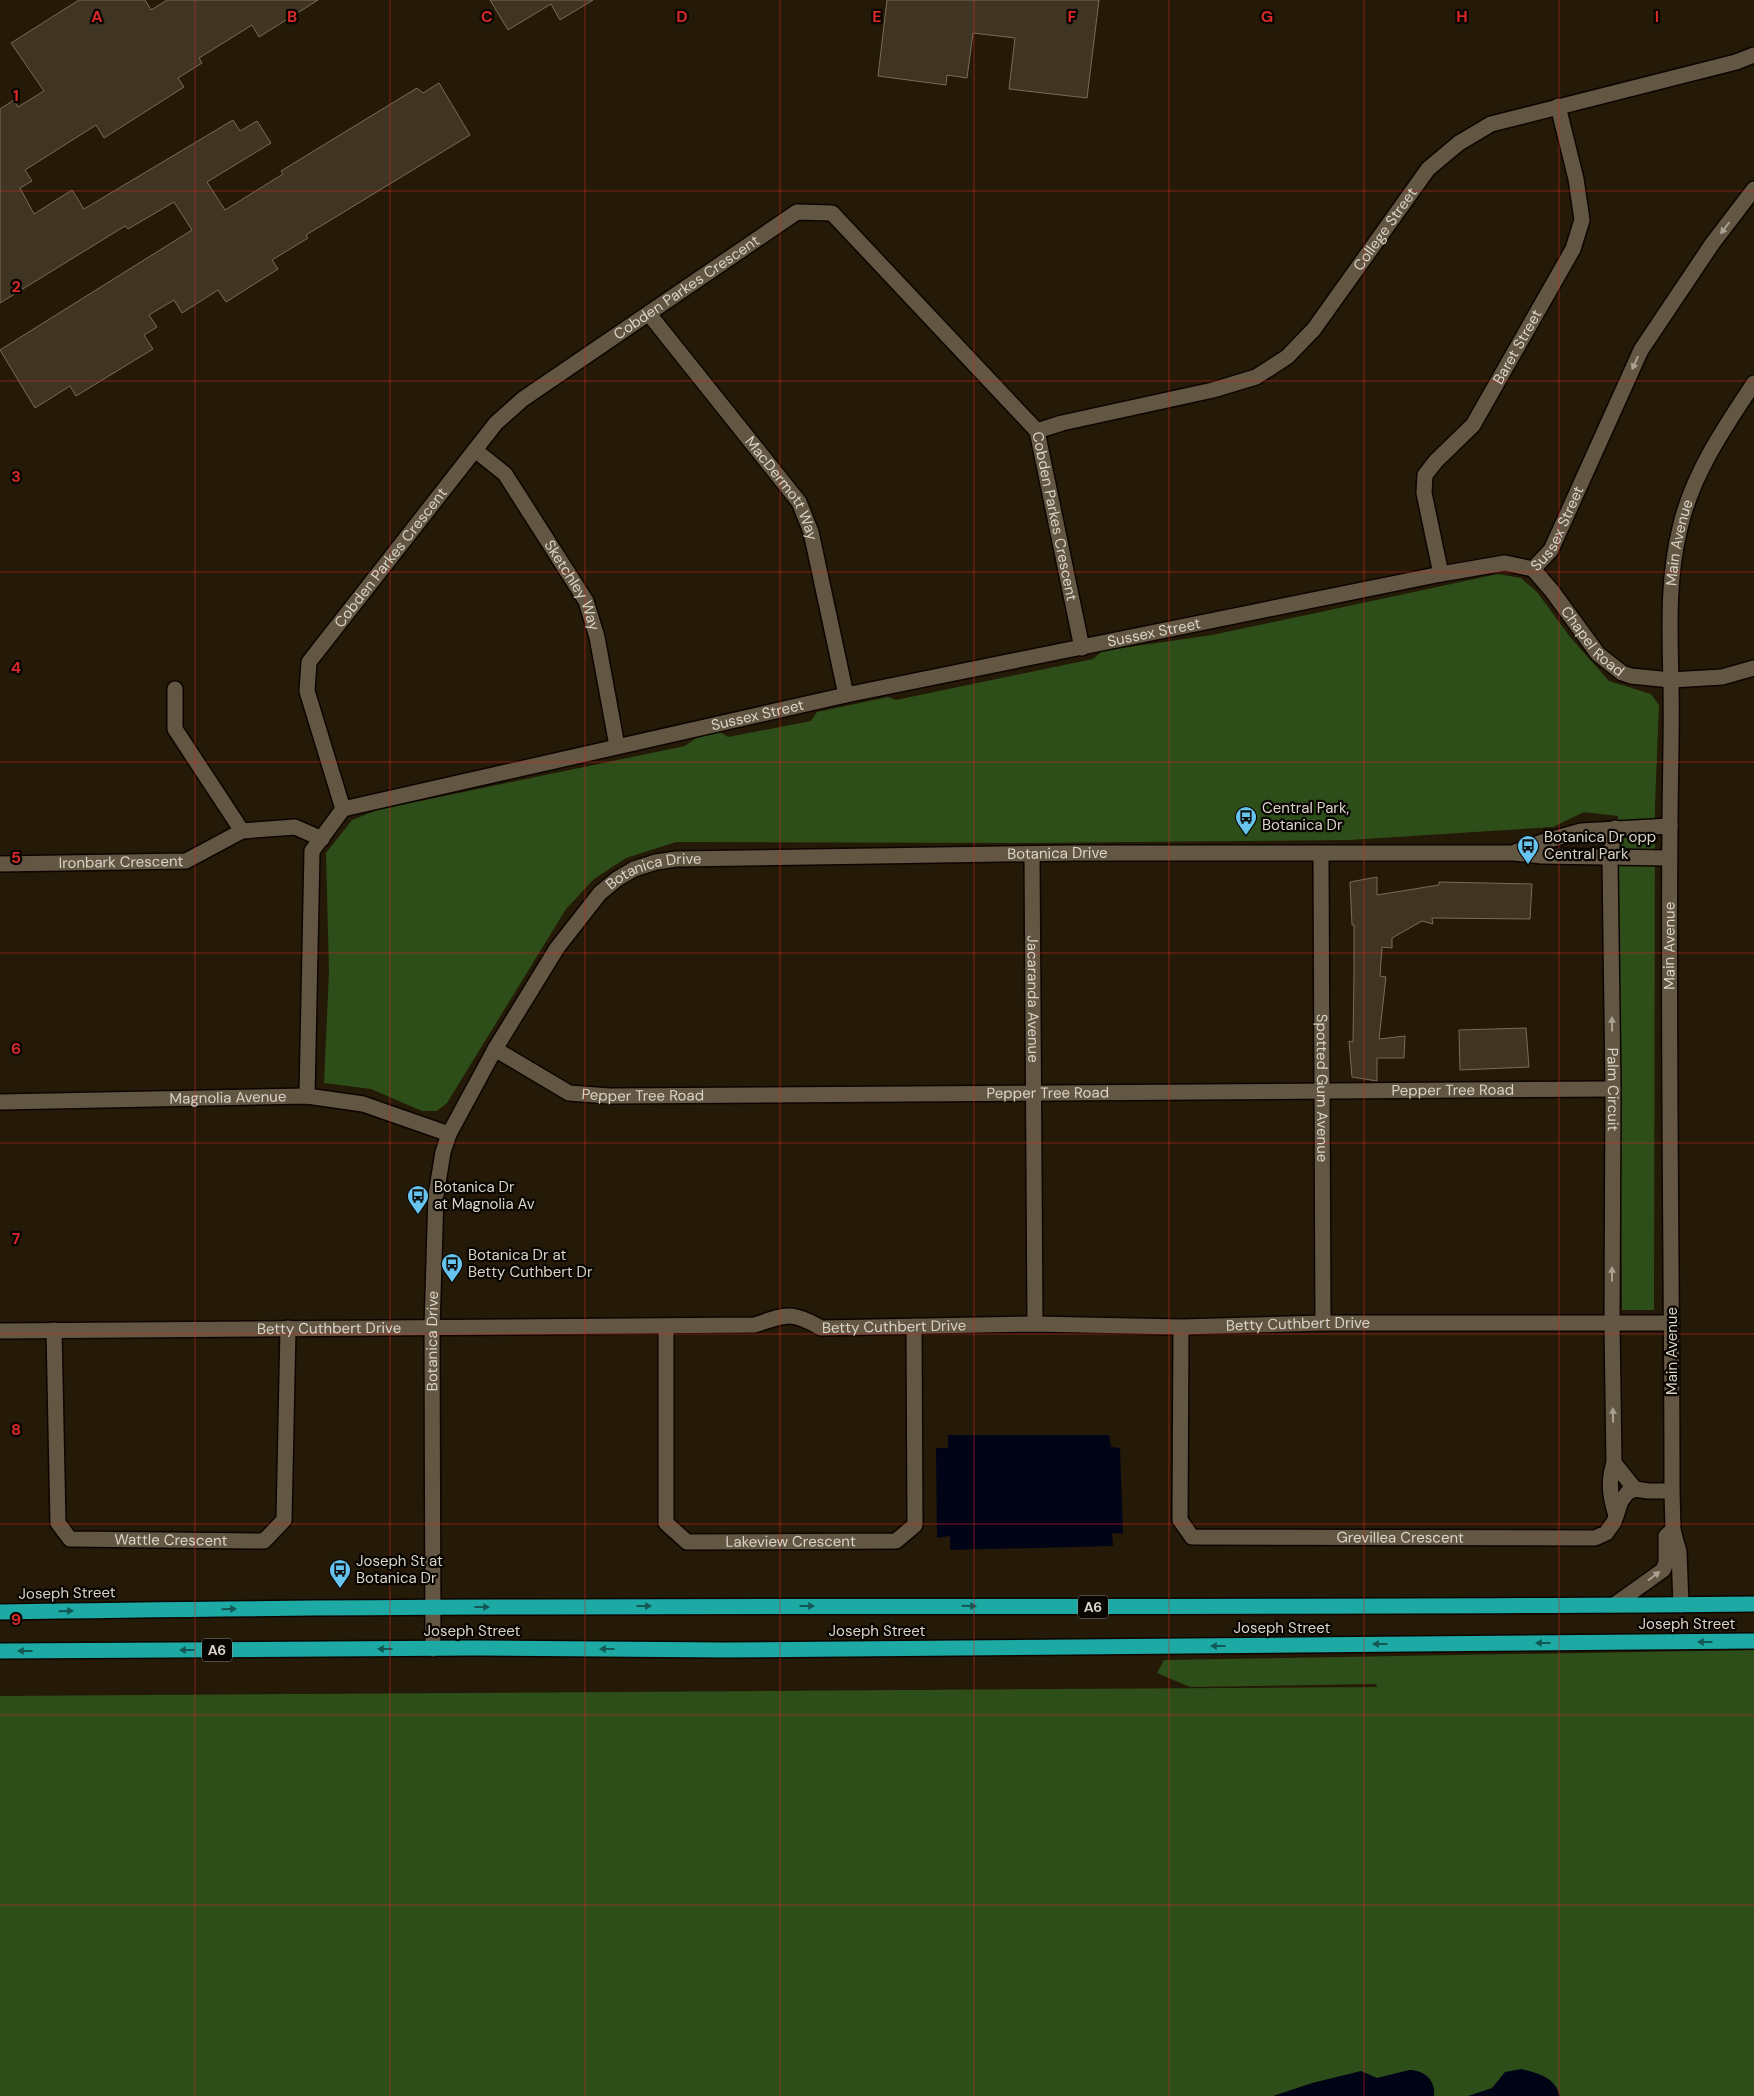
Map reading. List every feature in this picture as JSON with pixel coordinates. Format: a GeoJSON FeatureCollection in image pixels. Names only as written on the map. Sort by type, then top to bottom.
{"type":"FeatureCollection","features":[{"type":"Feature","properties":{"kind":"highway","name":"Joseph Street"},"geometry":{"type":"LineString","coordinates":[[0,1612],[433,1606],[867,1605],[1211,1607],[1754,1604]]}},
{"type":"Feature","properties":{"kind":"highway","name":"Joseph Street"},"geometry":{"type":"LineString","coordinates":[[0,1651],[725,1650],[1754,1641]]}},
{"type":"Feature","properties":{"kind":"street","name":"College Street"},"geometry":{"type":"LineString","coordinates":[[1037,432],[1062,422],[1213,390],[1256,377],[1287,357],[1314,329],[1428,169],[1459,142],[1491,124],[1736,62],[1754,55]]}},
{"type":"Feature","properties":{"kind":"street","name":"Baret Street"},"geometry":{"type":"LineString","coordinates":[[1441,574],[1424,493],[1425,475],[1436,461],[1473,425],[1573,249],[1582,220],[1576,179],[1558,106]]}},
{"type":"Feature","properties":{"kind":"street","name":"Sussex Street"},"geometry":{"type":"LineString","coordinates":[[343,809],[846,695],[1441,574],[1505,564],[1533,569],[1551,550],[1641,350],[1712,244],[1754,189]]}},
{"type":"Feature","properties":{"kind":"street","name":"Cobden Parkes Crescent"},"geometry":{"type":"LineString","coordinates":[[343,809],[307,691],[309,662],[496,423],[523,399],[798,212],[832,214],[1037,432],[1082,648]]}},
{"type":"Feature","properties":{"kind":"street","name":"MacDermott Way"},"geometry":{"type":"LineString","coordinates":[[649,314],[799,502],[811,532],[846,695]]}},
{"type":"Feature","properties":{"kind":"street","name":"Main Avenue"},"geometry":{"type":"LineString","coordinates":[[1680,1605],[1679,1552],[1673,1530],[1672,1490],[1671,680],[1669,609],[1672,573],[1680,528],[1691,490],[1702,467],[1754,383]]}},
{"type":"Feature","properties":{"kind":"street","name":"Sketchley Way"},"geometry":{"type":"LineString","coordinates":[[475,450],[505,474],[586,602],[596,637],[617,746]]}},
{"type":"Feature","properties":{"kind":"street","name":"Chapel Road"},"geometry":{"type":"LineString","coordinates":[[1533,569],[1552,591],[1598,654],[1622,673],[1631,676],[1671,680],[1722,677],[1754,668]]}},
{"type":"Feature","properties":{"kind":"street"},"geometry":{"type":"LineString","coordinates":[[175,689],[175,729],[242,831]]}},
{"type":"Feature","properties":{"kind":"street"},"geometry":{"type":"LineString","coordinates":[[307,1096],[312,851],[343,809]]}},
{"type":"Feature","properties":{"kind":"street","name":"Botanica Drive"},"geometry":{"type":"LineString","coordinates":[[1514,852],[1581,831],[1670,826]]}},
{"type":"Feature","properties":{"kind":"street","name":"Ironbark Crescent"},"geometry":{"type":"LineString","coordinates":[[0,864],[186,861],[242,831],[295,827],[322,838]]}},
{"type":"Feature","properties":{"kind":"street","name":"Palm Circuit"},"geometry":{"type":"LineString","coordinates":[[1612,1323],[1613,1089],[1610,858],[1614,828]]}},
{"type":"Feature","properties":{"kind":"street","name":"Botanica Drive"},"geometry":{"type":"LineString","coordinates":[[433,1649],[432,1327],[436,1195],[444,1152],[449,1134],[495,1049],[557,948],[582,914],[600,893],[616,879],[634,869],[656,862],[676,859],[1032,854],[1514,852],[1542,856],[1670,858]]}},
{"type":"Feature","properties":{"kind":"street","name":"Jacaranda Avenue"},"geometry":{"type":"LineString","coordinates":[[1032,854],[1032,1094],[1035,1324]]}},
{"type":"Feature","properties":{"kind":"street","name":"Spotted Gum Avenue"},"geometry":{"type":"LineString","coordinates":[[1321,854],[1323,1323]]}},
{"type":"Feature","properties":{"kind":"street","name":"Pepper Tree Road"},"geometry":{"type":"LineString","coordinates":[[495,1049],[569,1093],[609,1096],[1613,1089]]}},
{"type":"Feature","properties":{"kind":"street","name":"Magnolia Avenue"},"geometry":{"type":"LineString","coordinates":[[0,1102],[307,1096],[363,1104],[449,1134]]}},
{"type":"Feature","properties":{"kind":"street","name":"Betty Cuthbert Drive"},"geometry":{"type":"LineString","coordinates":[[0,1331],[755,1325],[782,1316],[801,1317],[821,1328],[1035,1324],[1181,1327],[1323,1323],[1672,1323]]}},
{"type":"Feature","properties":{"kind":"street"},"geometry":{"type":"LineString","coordinates":[[1612,1323],[1614,1463],[1611,1473],[1611,1500],[1616,1514]]}},
{"type":"Feature","properties":{"kind":"street","name":"Lakeview Crescent"},"geometry":{"type":"LineString","coordinates":[[666,1326],[666,1523],[687,1542],[896,1541],[915,1525],[914,1326]]}},
{"type":"Feature","properties":{"kind":"street","name":"Grevillea Crescent"},"geometry":{"type":"LineString","coordinates":[[1181,1327],[1180,1520],[1192,1537],[1595,1538],[1606,1533],[1614,1522],[1616,1514]]}},
{"type":"Feature","properties":{"kind":"street","name":"Wattle Crescent"},"geometry":{"type":"LineString","coordinates":[[54,1330],[58,1523],[70,1539],[264,1541],[284,1520],[288,1328]]}},
{"type":"Feature","properties":{"kind":"street"},"geometry":{"type":"LineString","coordinates":[[1614,1463],[1635,1489]]}},
{"type":"Feature","properties":{"kind":"street"},"geometry":{"type":"LineString","coordinates":[[1616,1514],[1621,1501],[1628,1492],[1635,1489],[1648,1491],[1672,1490]]}},
{"type":"Feature","properties":{"kind":"street","name":"Main Avenue"},"geometry":{"type":"LineString","coordinates":[[1614,1605],[1663,1570],[1666,1562],[1666,1536],[1673,1530]]}},
{"type":"Feature","properties":{"kind":"green space"},"geometry":{"type":"Polygon","coordinates":[[[1498,574],[1521,578],[1537,592],[1570,637],[1609,681],[1651,694],[1659,705],[1655,805],[1654,1310],[1622,1310],[1618,816],[1584,812],[1553,827],[1349,840],[1024,843],[676,842],[626,858],[594,879],[566,909],[447,1103],[437,1111],[422,1111],[371,1089],[324,1083],[329,972],[326,853],[352,820],[377,810],[685,746],[696,738],[720,732],[728,737],[811,721],[817,712],[888,697],[896,700],[1093,659],[1102,651],[1212,635],[1498,574]]]}},
{"type":"Feature","properties":{"kind":"green space"},"geometry":{"type":"Polygon","coordinates":[[[1754,1650],[1754,2096],[0,2096],[0,1696],[1377,1687],[1376,1684],[1190,1687],[1157,1673],[1164,1660],[1754,1650]]]}},
{"type":"Feature","properties":{"kind":"water"},"geometry":{"type":"Polygon","coordinates":[[[948,1435],[1109,1435],[1111,1447],[1120,1448],[1123,1534],[1112,1533],[1113,1546],[950,1550],[950,1536],[937,1538],[936,1448],[948,1448],[948,1435]]]}},
{"type":"Feature","properties":{"kind":"water"},"geometry":{"type":"Polygon","coordinates":[[[1521,2069],[1539,2074],[1550,2080],[1560,2096],[1468,2096],[1492,2088],[1505,2072],[1521,2069]]]}},
{"type":"Feature","properties":{"kind":"water"},"geometry":{"type":"Polygon","coordinates":[[[1409,2070],[1420,2072],[1428,2077],[1433,2085],[1434,2096],[1273,2096],[1312,2083],[1361,2071],[1377,2078],[1409,2070]]]}},
{"type":"Feature","properties":{"kind":"building"},"geometry":{"type":"Polygon","coordinates":[[[79,0],[145,0],[151,10],[167,0],[318,0],[259,37],[252,25],[199,58],[202,63],[178,78],[184,87],[104,138],[96,125],[25,170],[32,181],[20,188],[34,214],[72,190],[84,209],[233,120],[240,131],[257,121],[271,143],[207,182],[225,210],[283,174],[281,171],[417,88],[423,93],[439,83],[470,135],[306,235],[308,238],[272,260],[278,269],[226,302],[218,290],[182,313],[174,300],[149,315],[157,327],[144,335],[153,349],[76,396],[70,386],[35,408],[0,350],[192,230],[174,202],[128,229],[125,226],[0,303],[0,109],[14,100],[18,107],[44,91],[11,43],[79,0]]]}},
{"type":"Feature","properties":{"kind":"building"},"geometry":{"type":"Polygon","coordinates":[[[490,0],[593,0],[560,20],[551,4],[508,30],[490,0]]]}},
{"type":"Feature","properties":{"kind":"building"},"geometry":{"type":"Polygon","coordinates":[[[887,0],[1099,0],[1087,98],[1009,89],[1015,38],[973,33],[967,78],[947,75],[946,85],[878,76],[887,0]]]}},
{"type":"Feature","properties":{"kind":"building"},"geometry":{"type":"Polygon","coordinates":[[[1377,877],[1377,895],[1439,885],[1439,882],[1532,884],[1530,919],[1432,918],[1433,924],[1422,921],[1392,938],[1392,948],[1382,947],[1380,976],[1386,977],[1379,1039],[1405,1036],[1404,1058],[1377,1058],[1377,1081],[1352,1077],[1349,1041],[1353,1042],[1354,973],[1354,925],[1352,925],[1350,882],[1377,877]]]}},
{"type":"Feature","properties":{"kind":"building"},"geometry":{"type":"Polygon","coordinates":[[[1526,1028],[1529,1067],[1460,1070],[1459,1030],[1526,1028]]]}},
{"type":"Feature","properties":{"kind":"place","name":"Central Park, Botanica Dr"},"geometry":{"type":"Point","coordinates":[1246,836]}},
{"type":"Feature","properties":{"kind":"place","name":"Botanica Dr opp Central Park"},"geometry":{"type":"Point","coordinates":[1528,865]}},
{"type":"Feature","properties":{"kind":"place","name":"Botanica Dr at Magnolia Av"},"geometry":{"type":"Point","coordinates":[418,1215]}},
{"type":"Feature","properties":{"kind":"place","name":"Botanica Dr at Betty Cuthbert Dr"},"geometry":{"type":"Point","coordinates":[452,1283]}},
{"type":"Feature","properties":{"kind":"place","name":"Joseph St at Botanica Dr"},"geometry":{"type":"Point","coordinates":[340,1589]}}]}
